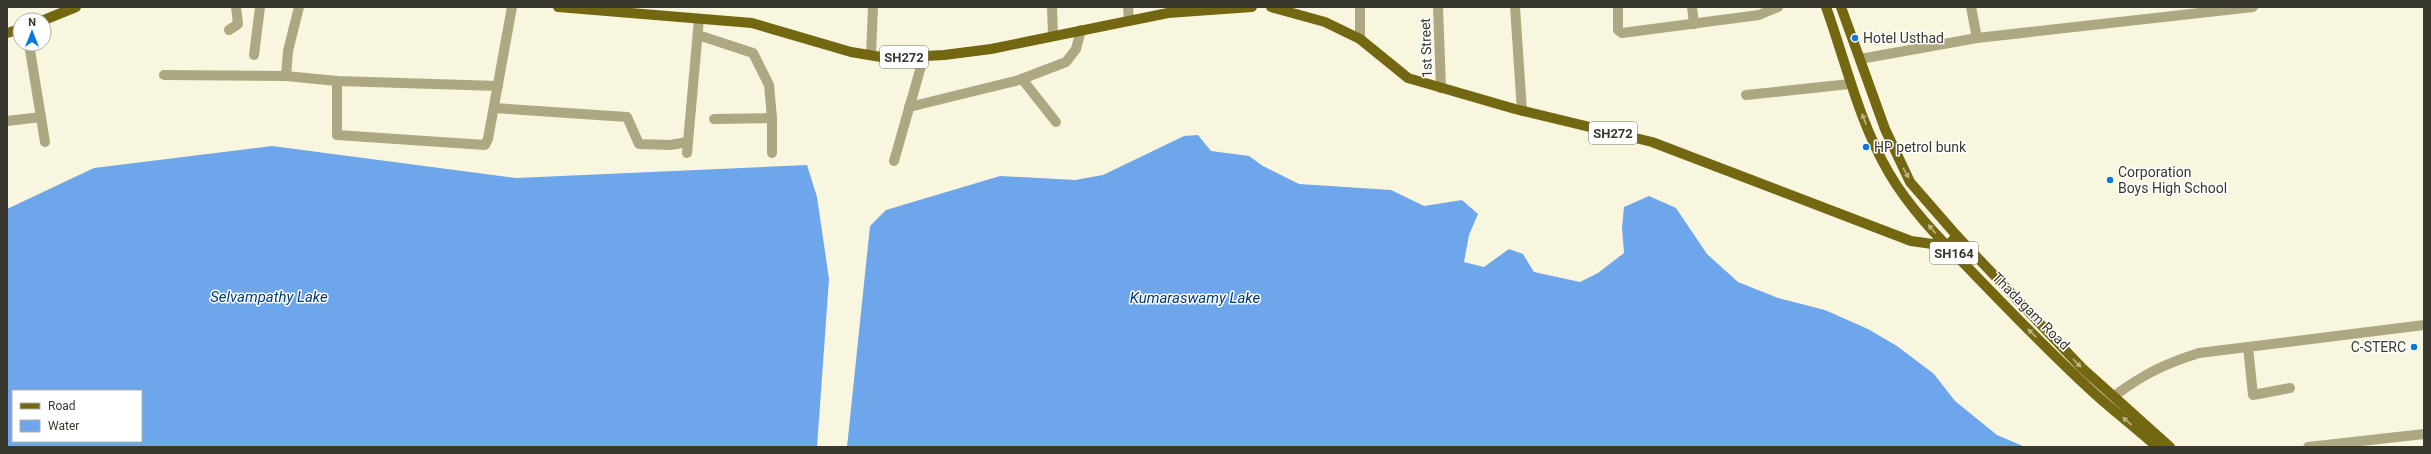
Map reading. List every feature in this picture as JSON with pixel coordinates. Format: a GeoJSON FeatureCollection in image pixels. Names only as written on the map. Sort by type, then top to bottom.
{"type":"FeatureCollection","features":[{"type":"Feature","properties":{"kind":"main road"},"geometry":{"type":"LineString","coordinates":[[52,17],[76,7]]}},
{"type":"Feature","properties":{"kind":"main road","name":"SH272"},"geometry":{"type":"LineString","coordinates":[[558,7],[752,23],[851,52],[887,58],[991,49],[1053,35],[1195,9],[1252,7]]}},
{"type":"Feature","properties":{"kind":"main road","name":"SH272"},"geometry":{"type":"LineString","coordinates":[[1271,7],[1325,22],[1360,39],[1408,78],[1522,111],[1652,142],[1911,241],[1947,246]]}},
{"type":"Feature","properties":{"kind":"main road","name":"Thadagam Road"},"geometry":{"type":"LineString","coordinates":[[1826,7],[1850,84],[1889,174],[1947,246],[2094,393],[2156,447]]}},
{"type":"Feature","properties":{"kind":"main road","name":"Thadagam Road"},"geometry":{"type":"LineString","coordinates":[[1841,7],[1877,108],[1900,163],[1924,200],[2082,368],[2170,447]]}},
{"type":"Feature","properties":{"kind":"main road"},"geometry":{"type":"LineString","coordinates":[[1947,246],[1957,236]]}},
{"type":"Feature","properties":{"kind":"street"},"geometry":{"type":"LineString","coordinates":[[229,30],[238,24],[236,7]]}},
{"type":"Feature","properties":{"kind":"street"},"geometry":{"type":"LineString","coordinates":[[254,56],[260,7]]}},
{"type":"Feature","properties":{"kind":"street"},"geometry":{"type":"LineString","coordinates":[[286,76],[288,51],[299,7]]}},
{"type":"Feature","properties":{"kind":"street"},"geometry":{"type":"LineString","coordinates":[[337,81],[337,134],[485,145],[488,139],[512,7]]}},
{"type":"Feature","properties":{"kind":"street"},"geometry":{"type":"LineString","coordinates":[[871,55],[873,7]]}},
{"type":"Feature","properties":{"kind":"street"},"geometry":{"type":"LineString","coordinates":[[1052,7],[1053,35]]}},
{"type":"Feature","properties":{"kind":"street"},"geometry":{"type":"LineString","coordinates":[[1128,7],[1129,21]]}},
{"type":"Feature","properties":{"kind":"street"},"geometry":{"type":"LineString","coordinates":[[1360,7],[1360,39]]}},
{"type":"Feature","properties":{"kind":"street","name":"1st Street"},"geometry":{"type":"LineString","coordinates":[[1438,7],[1441,88]]}},
{"type":"Feature","properties":{"kind":"street"},"geometry":{"type":"LineString","coordinates":[[1515,7],[1522,111]]}},
{"type":"Feature","properties":{"kind":"street"},"geometry":{"type":"LineString","coordinates":[[1618,7],[1618,30],[1622,33],[1759,15],[1778,7]]}},
{"type":"Feature","properties":{"kind":"street"},"geometry":{"type":"LineString","coordinates":[[1692,7],[1694,24]]}},
{"type":"Feature","properties":{"kind":"street"},"geometry":{"type":"LineString","coordinates":[[1971,7],[1977,38]]}},
{"type":"Feature","properties":{"kind":"street"},"geometry":{"type":"LineString","coordinates":[[1860,59],[1977,38],[2232,8],[2253,7]]}},
{"type":"Feature","properties":{"kind":"street"},"geometry":{"type":"LineString","coordinates":[[687,154],[699,19]]}},
{"type":"Feature","properties":{"kind":"street"},"geometry":{"type":"LineString","coordinates":[[909,107],[1022,79],[1066,62],[1076,49],[1081,30]]}},
{"type":"Feature","properties":{"kind":"street"},"geometry":{"type":"LineString","coordinates":[[698,35],[753,53],[768,86],[772,118],[772,153]]}},
{"type":"Feature","properties":{"kind":"street"},"geometry":{"type":"LineString","coordinates":[[30,52],[45,142]]}},
{"type":"Feature","properties":{"kind":"street"},"geometry":{"type":"LineString","coordinates":[[894,161],[924,56]]}},
{"type":"Feature","properties":{"kind":"street"},"geometry":{"type":"LineString","coordinates":[[164,75],[286,76],[337,81],[498,86]]}},
{"type":"Feature","properties":{"kind":"street"},"geometry":{"type":"LineString","coordinates":[[1022,79],[1056,122]]}},
{"type":"Feature","properties":{"kind":"street"},"geometry":{"type":"LineString","coordinates":[[1746,95],[1850,84]]}},
{"type":"Feature","properties":{"kind":"street"},"geometry":{"type":"LineString","coordinates":[[494,108],[628,117],[640,144],[670,145],[688,142]]}},
{"type":"Feature","properties":{"kind":"street"},"geometry":{"type":"LineString","coordinates":[[7,121],[41,116]]}},
{"type":"Feature","properties":{"kind":"street"},"geometry":{"type":"LineString","coordinates":[[714,119],[772,118]]}},
{"type":"Feature","properties":{"kind":"street"},"geometry":{"type":"LineString","coordinates":[[2114,396],[2142,375],[2170,362],[2200,353],[2424,325]]}},
{"type":"Feature","properties":{"kind":"street"},"geometry":{"type":"LineString","coordinates":[[2248,347],[2253,395],[2290,388]]}},
{"type":"Feature","properties":{"kind":"street"},"geometry":{"type":"LineString","coordinates":[[2308,447],[2424,434]]}},
{"type":"Feature","properties":{"kind":"water","name":"Kumaraswamy Lake"},"geometry":{"type":"Polygon","coordinates":[[[1198,135],[1211,151],[1249,156],[1263,166],[1299,184],[1391,190],[1424,206],[1462,200],[1478,214],[1469,235],[1464,262],[1484,267],[1509,249],[1523,254],[1534,272],[1580,282],[1598,273],[1624,253],[1622,228],[1624,207],[1649,196],[1676,208],[1707,254],[1738,282],[1778,298],[1825,310],[1868,329],[1897,346],[1934,374],[1955,401],[1997,435],[2025,447],[847,447],[870,226],[886,210],[1000,176],[1075,180],[1103,175],[1184,136],[1198,135]]]}},
{"type":"Feature","properties":{"kind":"water","name":"Selvampathy Lake"},"geometry":{"type":"Polygon","coordinates":[[[272,146],[516,178],[807,165],[817,197],[829,279],[817,447],[7,447],[7,209],[94,168],[272,146]]]}},
{"type":"Feature","properties":{"kind":"place","name":"Hotel Usthad"},"geometry":{"type":"Point","coordinates":[1855,38]}},
{"type":"Feature","properties":{"kind":"place","name":"HP petrol bunk"},"geometry":{"type":"Point","coordinates":[1866,147]}},
{"type":"Feature","properties":{"kind":"place","name":"Corporation Boys High School"},"geometry":{"type":"Point","coordinates":[2110,180]}},
{"type":"Feature","properties":{"kind":"place","name":"C-STERC"},"geometry":{"type":"Point","coordinates":[2414,347]}}]}
